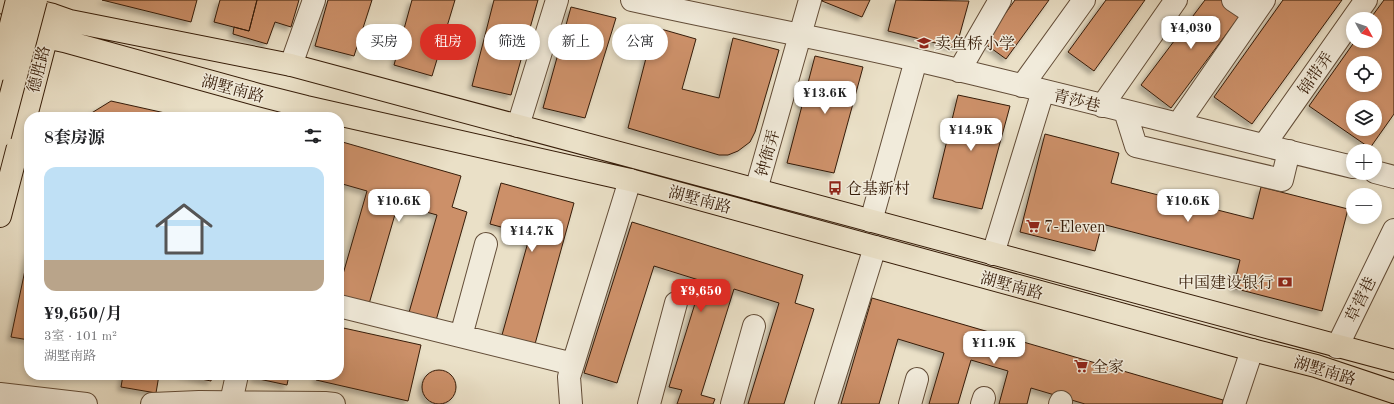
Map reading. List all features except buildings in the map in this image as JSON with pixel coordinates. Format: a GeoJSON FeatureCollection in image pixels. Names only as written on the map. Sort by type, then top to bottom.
{"type":"FeatureCollection","features":[{"type":"Feature","properties":{"kind":"main road"},"geometry":{"type":"LineString","coordinates":[[0,69],[17,0]]}},
{"type":"Feature","properties":{"kind":"main road"},"geometry":{"type":"LineString","coordinates":[[0,136],[36,0]]}},
{"type":"Feature","properties":{"kind":"main road","name":"湖墅南路"},"geometry":{"type":"LineString","coordinates":[[0,2],[55,7],[70,21],[291,65],[1337,347],[1394,361]]}},
{"type":"Feature","properties":{"kind":"main road","name":"德胜路"},"geometry":{"type":"LineString","coordinates":[[27,112],[55,7]]}},
{"type":"Feature","properties":{"kind":"main road","name":"湖墅南路"},"geometry":{"type":"LineString","coordinates":[[0,27],[64,41],[251,93],[305,112]]}},
{"type":"Feature","properties":{"kind":"main road","name":"湖墅南路"},"geometry":{"type":"LineString","coordinates":[[344,120],[630,180],[1252,350],[1316,366],[1394,392]]}},
{"type":"Feature","properties":{"kind":"main road","name":"德胜路"},"geometry":{"type":"LineString","coordinates":[[0,216],[24,123]]}},
{"type":"Feature","properties":{"kind":"street"},"geometry":{"type":"LineString","coordinates":[[291,65],[314,0]]}},
{"type":"Feature","properties":{"kind":"street"},"geometry":{"type":"LineString","coordinates":[[518,126],[557,0]]}},
{"type":"Feature","properties":{"kind":"street","name":"青莎巷"},"geometry":{"type":"LineString","coordinates":[[632,0],[716,19],[916,60],[1346,165]]}},
{"type":"Feature","properties":{"kind":"street","name":"钟衙弄"},"geometry":{"type":"LineString","coordinates":[[756,190],[810,0]]}},
{"type":"Feature","properties":{"kind":"street"},"geometry":{"type":"LineString","coordinates":[[959,71],[1000,0]]}},
{"type":"Feature","properties":{"kind":"street"},"geometry":{"type":"LineString","coordinates":[[1022,86],[1084,0]]}},
{"type":"Feature","properties":{"kind":"street"},"geometry":{"type":"LineString","coordinates":[[1102,106],[1176,0]]}},
{"type":"Feature","properties":{"kind":"street"},"geometry":{"type":"LineString","coordinates":[[1178,124],[1259,7],[1233,0]]}},
{"type":"Feature","properties":{"kind":"street","name":"锦带弄"},"geometry":{"type":"LineString","coordinates":[[1264,145],[1366,0]]}},
{"type":"Feature","properties":{"kind":"street"},"geometry":{"type":"LineString","coordinates":[[871,221],[916,60]]}},
{"type":"Feature","properties":{"kind":"street"},"geometry":{"type":"LineString","coordinates":[[993,254],[1043,91]]}},
{"type":"Feature","properties":{"kind":"street"},"geometry":{"type":"LineString","coordinates":[[1125,111],[1136,146],[1282,180],[1289,151]]}},
{"type":"Feature","properties":{"kind":"street"},"geometry":{"type":"LineString","coordinates":[[1382,174],[1394,177]]}},
{"type":"Feature","properties":{"kind":"street"},"geometry":{"type":"LineString","coordinates":[[571,404],[569,377],[630,180]]}},
{"type":"Feature","properties":{"kind":"street","name":"草营巷"},"geometry":{"type":"LineString","coordinates":[[1337,347],[1394,230]]}},
{"type":"Feature","properties":{"kind":"street"},"geometry":{"type":"LineString","coordinates":[[461,336],[486,244]]}},
{"type":"Feature","properties":{"kind":"street"},"geometry":{"type":"LineString","coordinates":[[826,404],[875,247]]}},
{"type":"Feature","properties":{"kind":"street"},"geometry":{"type":"LineString","coordinates":[[649,404],[676,303]]}},
{"type":"Feature","properties":{"kind":"street"},"geometry":{"type":"LineString","coordinates":[[344,307],[573,364]]}},
{"type":"Feature","properties":{"kind":"street"},"geometry":{"type":"LineString","coordinates":[[732,404],[754,326]]}},
{"type":"Feature","properties":{"kind":"street"},"geometry":{"type":"LineString","coordinates":[[1234,404],[1252,350]]}},
{"type":"Feature","properties":{"kind":"street"},"geometry":{"type":"LineString","coordinates":[[910,404],[917,378]]}},
{"type":"Feature","properties":{"kind":"street"},"geometry":{"type":"LineString","coordinates":[[231,402],[236,380]]}},
{"type":"Feature","properties":{"kind":"street"},"geometry":{"type":"LineString","coordinates":[[0,394],[49,402],[86,404]]}},
{"type":"Feature","properties":{"kind":"street"},"geometry":{"type":"LineString","coordinates":[[152,404],[231,402],[328,404]]}},
{"type":"Feature","properties":{"kind":"place","name":"卖鱼桥小学"},"geometry":{"type":"Point","coordinates":[924,43]}},
{"type":"Feature","properties":{"kind":"place","name":"仓基新村"},"geometry":{"type":"Point","coordinates":[835,188]}},
{"type":"Feature","properties":{"kind":"place","name":"7-Eleven"},"geometry":{"type":"Point","coordinates":[1033,226]}},
{"type":"Feature","properties":{"kind":"place","name":"中国建设银行"},"geometry":{"type":"Point","coordinates":[1285,282]}},
{"type":"Feature","properties":{"kind":"place","name":"全家"},"geometry":{"type":"Point","coordinates":[1081,366]}}]}
